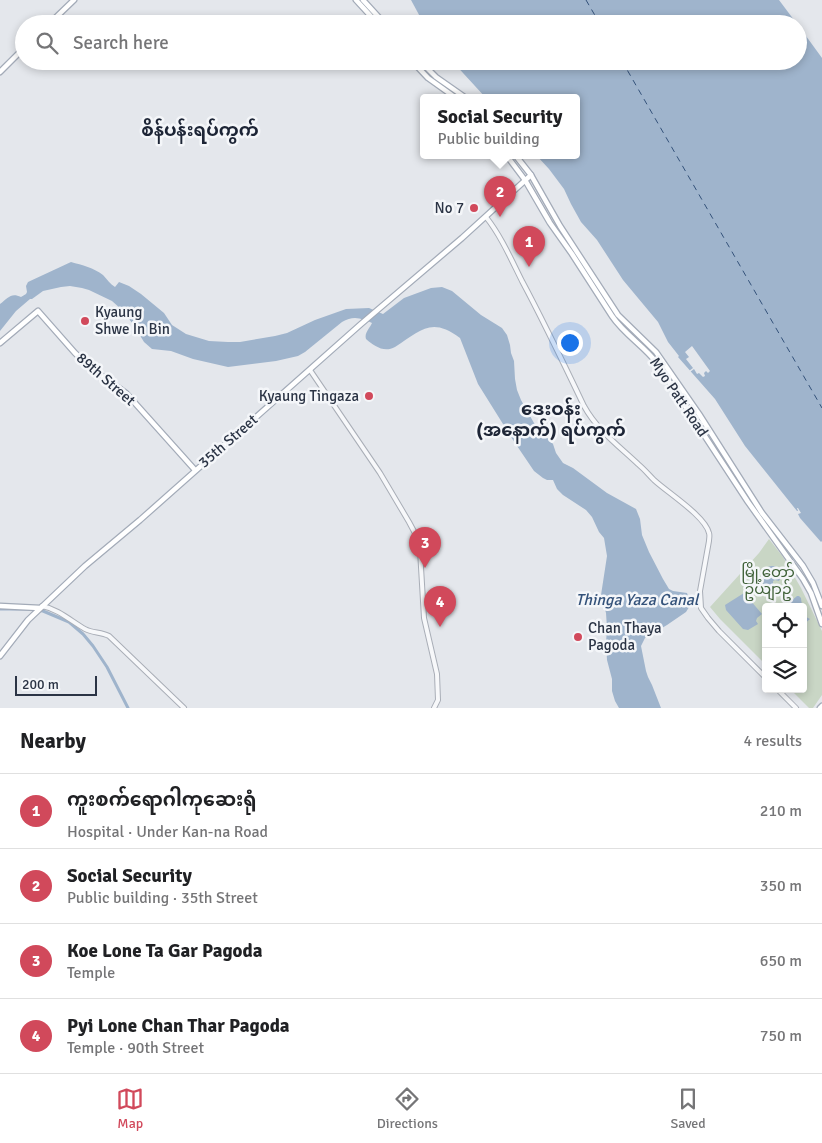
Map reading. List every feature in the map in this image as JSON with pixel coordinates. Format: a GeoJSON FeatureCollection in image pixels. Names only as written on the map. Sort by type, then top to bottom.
{"type":"FeatureCollection","features":[{"type":"Feature","properties":{"kind":"main road"},"geometry":{"type":"LineString","coordinates":[[58,15],[74,0]]}},
{"type":"Feature","properties":{"kind":"main road"},"geometry":{"type":"LineString","coordinates":[[356,0],[370,15]]}},
{"type":"Feature","properties":{"kind":"main road"},"geometry":{"type":"LineString","coordinates":[[363,0],[377,15]]}},
{"type":"Feature","properties":{"kind":"main road"},"geometry":{"type":"LineString","coordinates":[[0,72],[15,57]]}},
{"type":"Feature","properties":{"kind":"main road"},"geometry":{"type":"LineString","coordinates":[[423,70],[451,94]]}},
{"type":"Feature","properties":{"kind":"main road"},"geometry":{"type":"LineString","coordinates":[[426,70],[430,76],[459,94]]}},
{"type":"Feature","properties":{"kind":"main road","name":"Myo Patt Road"},"geometry":{"type":"LineString","coordinates":[[509,159],[525,180],[550,223],[618,320],[650,353],[759,519],[803,579],[813,598],[822,624]]}},
{"type":"Feature","properties":{"kind":"main road","name":"Myo Patt Road"},"geometry":{"type":"LineString","coordinates":[[518,159],[531,175],[618,320],[656,352],[699,414],[762,513],[803,566],[813,583],[822,606]]}},
{"type":"Feature","properties":{"kind":"main road","name":"35th Street"},"geometry":{"type":"LineString","coordinates":[[0,656],[28,620],[85,566],[486,217],[531,175]]}},
{"type":"Feature","properties":{"kind":"main road","name":"89th Street"},"geometry":{"type":"LineString","coordinates":[[0,343],[38,311],[91,368],[126,393],[195,470]]}},
{"type":"Feature","properties":{"kind":"main road"},"geometry":{"type":"LineString","coordinates":[[693,418],[699,414]]}},
{"type":"Feature","properties":{"kind":"main road"},"geometry":{"type":"LineString","coordinates":[[0,606],[39,609]]}},
{"type":"Feature","properties":{"kind":"street"},"geometry":{"type":"LineString","coordinates":[[486,217],[493,226],[543,319],[591,417],[606,435],[654,480],[691,510],[706,527],[710,541],[700,592],[701,608],[711,622],[762,674]]}},
{"type":"Feature","properties":{"kind":"street"},"geometry":{"type":"LineString","coordinates":[[310,370],[376,466],[413,529],[419,545],[425,624],[437,674],[438,700],[434,708]]}},
{"type":"Feature","properties":{"kind":"street"},"geometry":{"type":"LineString","coordinates":[[39,609],[58,612],[88,631],[109,636],[184,708]]}},
{"type":"Feature","properties":{"kind":"street"},"geometry":{"type":"LineString","coordinates":[[781,693],[796,708]]}},
{"type":"Feature","properties":{"kind":"green space","name":"မြို့တော် ဥယျာဥ်"},"geometry":{"type":"Polygon","coordinates":[[[769,539],[783,557],[801,588],[822,631],[822,695],[813,708],[809,708],[794,693],[807,693],[807,603],[762,603],[762,661],[710,607],[759,553],[769,539]]]}},
{"type":"Feature","properties":{"kind":"water"},"geometry":{"type":"Polygon","coordinates":[[[411,0],[779,0],[790,15],[419,15],[411,0]]]}},
{"type":"Feature","properties":{"kind":"water"},"geometry":{"type":"Polygon","coordinates":[[[807,37],[822,58],[821,542],[800,518],[798,514],[801,513],[798,508],[797,511],[745,446],[715,399],[678,357],[658,322],[623,280],[597,240],[581,222],[564,189],[540,159],[580,159],[580,94],[482,94],[460,70],[807,70],[807,37]]]}},
{"type":"Feature","properties":{"kind":"water","name":"Thinga Yaza Canal"},"geometry":{"type":"Polygon","coordinates":[[[71,262],[88,267],[103,275],[115,287],[119,282],[129,286],[164,313],[172,325],[186,334],[209,341],[240,342],[275,336],[346,309],[369,308],[383,314],[404,298],[431,288],[442,287],[452,291],[481,315],[502,328],[507,335],[514,361],[517,390],[534,423],[553,444],[556,453],[563,463],[573,468],[607,493],[636,509],[640,519],[642,535],[649,552],[669,589],[687,593],[688,602],[691,604],[686,612],[645,638],[641,646],[646,671],[661,708],[619,708],[615,701],[607,660],[606,613],[601,595],[607,556],[604,538],[586,510],[563,495],[557,489],[553,480],[547,480],[534,471],[478,384],[460,338],[450,331],[441,328],[426,328],[391,349],[383,349],[366,339],[366,333],[372,323],[354,318],[342,322],[298,356],[276,361],[228,367],[193,359],[171,351],[152,349],[144,342],[121,309],[112,301],[89,290],[70,286],[43,291],[30,299],[16,311],[0,331],[0,304],[12,295],[21,297],[26,294],[28,282],[71,262]]]}},
{"type":"Feature","properties":{"kind":"water"},"geometry":{"type":"Polygon","coordinates":[[[775,566],[783,573],[779,581],[773,581],[773,586],[779,592],[770,598],[761,591],[760,587],[764,579],[761,576],[762,570],[775,566]]]}},
{"type":"Feature","properties":{"kind":"water"},"geometry":{"type":"Polygon","coordinates":[[[744,593],[762,614],[757,618],[758,624],[748,630],[743,629],[726,610],[725,605],[744,593]]]}},
{"type":"Feature","properties":{"kind":"water"},"geometry":{"type":"Polygon","coordinates":[[[799,596],[802,603],[789,603],[799,596]]]}},
{"type":"Feature","properties":{"kind":"pier"},"geometry":{"type":"Polygon","coordinates":[[[692,346],[710,371],[708,373],[706,371],[703,377],[699,373],[697,374],[694,369],[689,371],[693,368],[686,359],[689,357],[685,352],[692,346]]]}},
{"type":"Feature","properties":{"kind":"waterway"},"geometry":{"type":"LineString","coordinates":[[0,609],[43,611],[69,622],[93,646],[107,667],[128,708]]}},
{"type":"Feature","properties":{"kind":"ferry route"},"geometry":{"type":"LineString","coordinates":[[586,0],[595,15]]}},
{"type":"Feature","properties":{"kind":"ferry route"},"geometry":{"type":"LineString","coordinates":[[627,70],[822,408]]}},
{"type":"Feature","properties":{"kind":"place","name":"No 7"},"geometry":{"type":"Point","coordinates":[474,208]}},
{"type":"Feature","properties":{"kind":"place","name":"Social Security"},"geometry":{"type":"Point","coordinates":[500,217]}},
{"type":"Feature","properties":{"kind":"place","name":"ကူးစက်ရောဂါကုဆေးရုံ"},"geometry":{"type":"Point","coordinates":[529,267]}},
{"type":"Feature","properties":{"kind":"place","name":"Kyaung Shwe In Bin"},"geometry":{"type":"Point","coordinates":[85,321]}},
{"type":"Feature","properties":{"kind":"place","name":"Kyaung Tingaza"},"geometry":{"type":"Point","coordinates":[369,396]}},
{"type":"Feature","properties":{"kind":"place","name":"Koe Lone Ta Gar Pagoda"},"geometry":{"type":"Point","coordinates":[425,568]}},
{"type":"Feature","properties":{"kind":"place","name":"Pyi Lone Chan Thar Pagoda"},"geometry":{"type":"Point","coordinates":[440,627]}},
{"type":"Feature","properties":{"kind":"place","name":"Chan Thaya Pagoda"},"geometry":{"type":"Point","coordinates":[578,637]}},
{"type":"Feature","properties":{"kind":"district","name":"စိန်ပန်းရပ်ကွက်"},"geometry":{"type":"Point","coordinates":[200,130]}},
{"type":"Feature","properties":{"kind":"district","name":"ဒေးဝန်း (အနောက်) ရပ်ကွက်"},"geometry":{"type":"Point","coordinates":[551,419]}}]}
